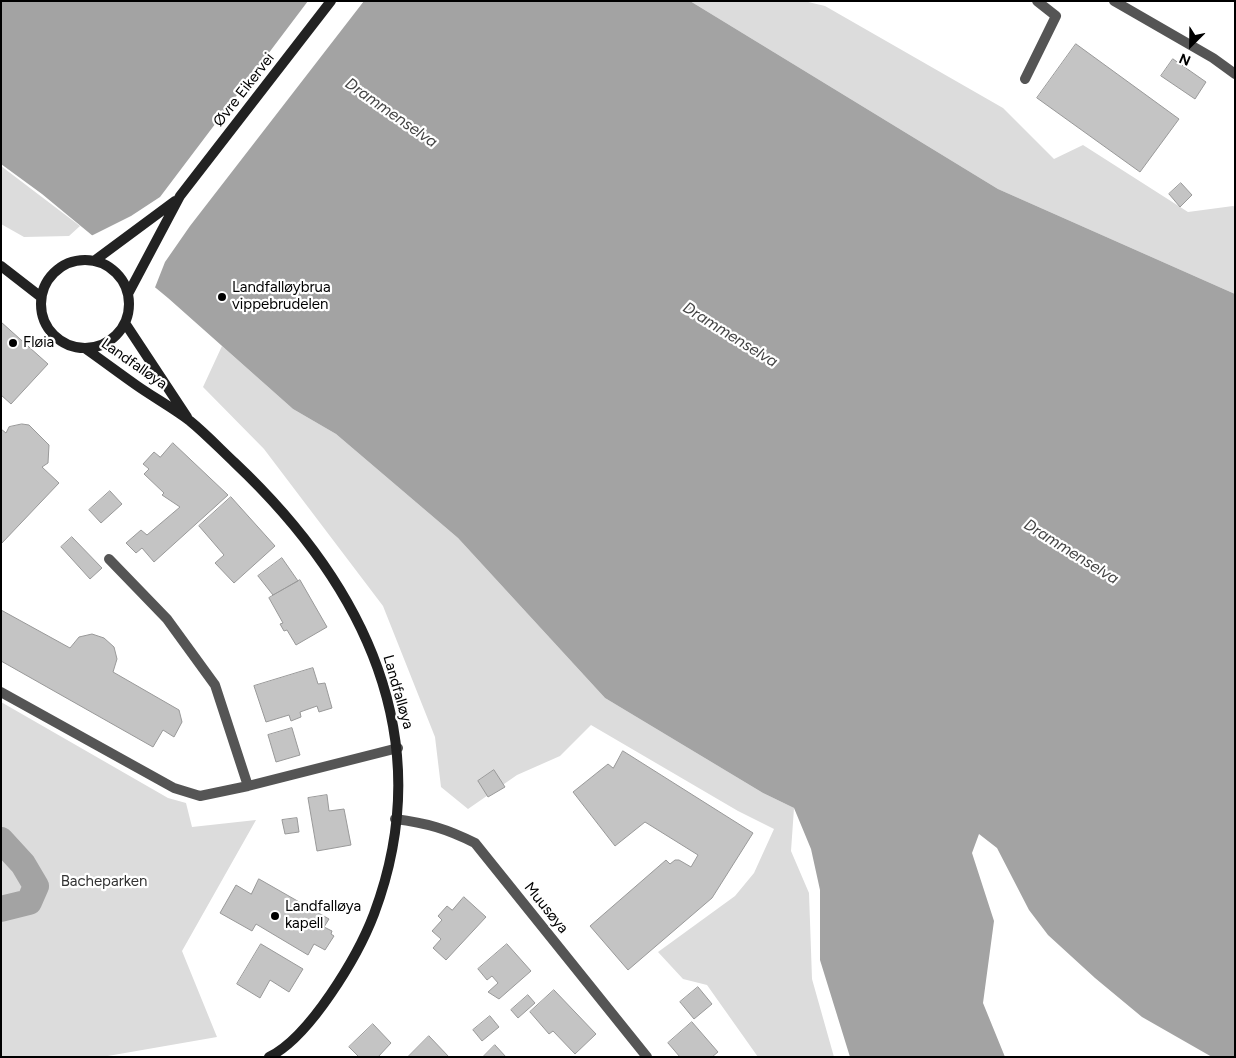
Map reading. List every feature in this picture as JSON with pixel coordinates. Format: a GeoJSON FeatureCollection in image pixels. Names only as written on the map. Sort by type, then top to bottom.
{"type":"FeatureCollection","features":[{"type":"Feature","properties":{"kind":"main road","name":"Øvre Eikervei"},"geometry":{"type":"LineString","coordinates":[[128,294],[180,196],[331,1]]}},
{"type":"Feature","properties":{"kind":"main road","name":"Øvre Eikervei"},"geometry":{"type":"LineString","coordinates":[[94,261],[180,196]]}},
{"type":"Feature","properties":{"kind":"main road"},"geometry":{"type":"LineString","coordinates":[[81,260],[94,261],[112,269],[128,294],[129,304],[125,323],[109,341],[86,348],[70,346],[56,338],[46,325],[41,310],[42,297],[48,279],[57,270],[81,260]]}},
{"type":"Feature","properties":{"kind":"main road"},"geometry":{"type":"LineString","coordinates":[[1,266],[42,297]]}},
{"type":"Feature","properties":{"kind":"main road","name":"Landfalløya"},"geometry":{"type":"LineString","coordinates":[[125,323],[191,422]]}},
{"type":"Feature","properties":{"kind":"main road","name":"Landfalløya"},"geometry":{"type":"LineString","coordinates":[[86,348],[191,422],[267,494],[311,545],[345,598],[364,633],[380,674],[391,710],[398,748],[399,784],[396,819],[383,888],[369,926],[355,956],[318,1012],[299,1032],[269,1057]]}},
{"type":"Feature","properties":{"kind":"street"},"geometry":{"type":"LineString","coordinates":[[1025,79],[1056,16],[1037,1]]}},
{"type":"Feature","properties":{"kind":"street"},"geometry":{"type":"LineString","coordinates":[[1114,1],[1213,58],[1235,74]]}},
{"type":"Feature","properties":{"kind":"street"},"geometry":{"type":"LineString","coordinates":[[109,559],[167,619],[215,685],[248,786]]}},
{"type":"Feature","properties":{"kind":"street"},"geometry":{"type":"LineString","coordinates":[[1,692],[174,788],[200,796],[248,786],[398,748]]}},
{"type":"Feature","properties":{"kind":"street","name":"Muusøya"},"geometry":{"type":"LineString","coordinates":[[396,819],[444,828],[475,843],[648,1057]]}},
{"type":"Feature","properties":{"kind":"green space"},"geometry":{"type":"Polygon","coordinates":[[[690,1],[804,1],[825,6],[1003,108],[1054,159],[1083,145],[1188,212],[1235,207],[1235,294],[998,189],[690,1]]]}},
{"type":"Feature","properties":{"kind":"green space"},"geometry":{"type":"Polygon","coordinates":[[[1,166],[80,226],[69,236],[24,237],[1,224],[1,166]]]}},
{"type":"Feature","properties":{"kind":"green space"},"geometry":{"type":"Polygon","coordinates":[[[222,346],[293,409],[336,434],[458,538],[605,698],[763,793],[794,808],[791,851],[809,893],[812,979],[834,1057],[758,1057],[707,985],[683,979],[658,952],[735,896],[754,873],[774,829],[738,811],[591,725],[560,756],[517,775],[468,809],[441,787],[435,737],[383,606],[264,449],[203,387],[222,346]]]}},
{"type":"Feature","properties":{"kind":"green space","name":"Bacheparken"},"geometry":{"type":"Polygon","coordinates":[[[1,702],[168,798],[186,803],[192,827],[256,820],[182,951],[217,1037],[102,1057],[1,1057],[1,702]]]}},
{"type":"Feature","properties":{"kind":"water","name":"Drammenselva"},"geometry":{"type":"Polygon","coordinates":[[[1,1],[690,1],[998,189],[1235,294],[1235,1057],[1212,1057],[1142,1017],[1095,978],[1048,935],[1029,910],[997,848],[979,834],[972,853],[994,921],[983,1003],[1005,1057],[850,1057],[820,960],[820,890],[811,849],[794,808],[763,793],[605,698],[458,538],[336,434],[293,409],[168,298],[42,194],[1,164],[1,1]]]}},
{"type":"Feature","properties":{"kind":"pier"},"geometry":{"type":"Polygon","coordinates":[[[308,1],[364,1],[190,226],[165,262],[154,290],[89,237],[131,216],[160,197],[308,1]]]}},
{"type":"Feature","properties":{"kind":"building"},"geometry":{"type":"Polygon","coordinates":[[[1076,44],[1179,119],[1140,172],[1037,98],[1076,44]]]}},
{"type":"Feature","properties":{"kind":"building"},"geometry":{"type":"Polygon","coordinates":[[[1173,59],[1206,82],[1195,99],[1161,76],[1173,59]]]}},
{"type":"Feature","properties":{"kind":"building"},"geometry":{"type":"Polygon","coordinates":[[[1181,183],[1192,195],[1180,207],[1169,194],[1181,183]]]}},
{"type":"Feature","properties":{"kind":"building","name":"Fløia"},"geometry":{"type":"Polygon","coordinates":[[[1,322],[48,364],[11,404],[1,395],[1,322]]]}},
{"type":"Feature","properties":{"kind":"building"},"geometry":{"type":"Polygon","coordinates":[[[22,424],[29,425],[49,445],[48,463],[42,467],[59,483],[1,544],[1,429],[6,433],[9,427],[22,424]]]}},
{"type":"Feature","properties":{"kind":"building"},"geometry":{"type":"Polygon","coordinates":[[[173,443],[228,495],[154,562],[142,548],[136,553],[126,543],[141,530],[147,535],[180,507],[162,495],[164,493],[144,474],[149,469],[143,464],[154,452],[160,457],[173,443]]]}},
{"type":"Feature","properties":{"kind":"building"},"geometry":{"type":"Polygon","coordinates":[[[110,491],[122,504],[101,523],[89,510],[110,491]]]}},
{"type":"Feature","properties":{"kind":"building"},"geometry":{"type":"Polygon","coordinates":[[[231,497],[275,546],[234,583],[215,563],[224,555],[199,526],[231,497]]]}},
{"type":"Feature","properties":{"kind":"building"},"geometry":{"type":"Polygon","coordinates":[[[72,537],[102,568],[90,579],[61,547],[72,537]]]}},
{"type":"Feature","properties":{"kind":"building"},"geometry":{"type":"Polygon","coordinates":[[[282,558],[298,581],[273,595],[258,576],[282,558]]]}},
{"type":"Feature","properties":{"kind":"building"},"geometry":{"type":"Polygon","coordinates":[[[300,580],[327,627],[296,645],[287,630],[284,631],[280,624],[283,623],[269,598],[300,580]]]}},
{"type":"Feature","properties":{"kind":"building"},"geometry":{"type":"Polygon","coordinates":[[[1,610],[70,648],[79,637],[92,634],[104,638],[114,647],[117,659],[113,672],[179,710],[182,722],[174,737],[163,730],[153,747],[1,661],[1,610]]]}},
{"type":"Feature","properties":{"kind":"building"},"geometry":{"type":"Polygon","coordinates":[[[313,668],[318,684],[325,683],[332,708],[319,712],[317,706],[300,712],[301,717],[291,721],[289,715],[266,722],[254,686],[313,668]]]}},
{"type":"Feature","properties":{"kind":"building"},"geometry":{"type":"Polygon","coordinates":[[[292,728],[300,755],[276,762],[268,735],[292,728]]]}},
{"type":"Feature","properties":{"kind":"building"},"geometry":{"type":"Polygon","coordinates":[[[623,751],[753,833],[712,898],[628,970],[590,926],[666,860],[670,864],[675,860],[679,860],[691,867],[698,855],[645,822],[615,846],[573,792],[608,764],[613,768],[623,751]]]}},
{"type":"Feature","properties":{"kind":"building"},"geometry":{"type":"Polygon","coordinates":[[[494,770],[505,787],[488,797],[478,781],[494,770]]]}},
{"type":"Feature","properties":{"kind":"building"},"geometry":{"type":"Polygon","coordinates":[[[327,795],[329,811],[344,809],[351,845],[317,851],[308,798],[327,795]]]}},
{"type":"Feature","properties":{"kind":"building"},"geometry":{"type":"Polygon","coordinates":[[[297,818],[299,832],[285,834],[282,820],[297,818]]]}},
{"type":"Feature","properties":{"kind":"building","name":"Landfalløya kapell"},"geometry":{"type":"Polygon","coordinates":[[[259,879],[329,919],[324,927],[332,931],[331,934],[334,936],[325,950],[314,944],[308,955],[256,924],[252,931],[220,913],[236,885],[251,894],[259,879]]]}},
{"type":"Feature","properties":{"kind":"building"},"geometry":{"type":"Polygon","coordinates":[[[464,897],[486,917],[446,960],[433,948],[441,939],[432,931],[442,920],[438,916],[447,906],[452,910],[464,897]]]}},
{"type":"Feature","properties":{"kind":"building"},"geometry":{"type":"Polygon","coordinates":[[[261,944],[303,969],[289,992],[270,980],[260,998],[237,984],[261,944]]]}},
{"type":"Feature","properties":{"kind":"building"},"geometry":{"type":"Polygon","coordinates":[[[507,944],[531,971],[499,999],[488,992],[498,983],[492,976],[487,980],[478,969],[507,944]]]}},
{"type":"Feature","properties":{"kind":"building"},"geometry":{"type":"Polygon","coordinates":[[[698,987],[712,1004],[694,1019],[680,1002],[698,987]]]}},
{"type":"Feature","properties":{"kind":"building"},"geometry":{"type":"Polygon","coordinates":[[[554,990],[596,1034],[575,1054],[553,1031],[549,1034],[530,1012],[554,990]]]}},
{"type":"Feature","properties":{"kind":"building"},"geometry":{"type":"Polygon","coordinates":[[[528,995],[535,1003],[518,1018],[511,1010],[528,995]]]}},
{"type":"Feature","properties":{"kind":"building"},"geometry":{"type":"Polygon","coordinates":[[[490,1016],[499,1027],[482,1041],[473,1030],[490,1016]]]}},
{"type":"Feature","properties":{"kind":"building"},"geometry":{"type":"Polygon","coordinates":[[[692,1022],[718,1052],[712,1057],[680,1057],[668,1043],[692,1022]]]}},
{"type":"Feature","properties":{"kind":"building"},"geometry":{"type":"Polygon","coordinates":[[[373,1024],[391,1043],[378,1057],[359,1057],[349,1047],[373,1024]]]}},
{"type":"Feature","properties":{"kind":"building"},"geometry":{"type":"Polygon","coordinates":[[[429,1036],[449,1057],[408,1057],[429,1036]]]}},
{"type":"Feature","properties":{"kind":"building"},"geometry":{"type":"Polygon","coordinates":[[[495,1045],[506,1057],[483,1057],[495,1045]]]}},
{"type":"Feature","properties":{"kind":"waterway"},"geometry":{"type":"LineString","coordinates":[[1,840],[23,864],[36,886],[29,902],[1,909]]}},
{"type":"Feature","properties":{"kind":"place","name":"Landfalløybrua vippebrudelen"},"geometry":{"type":"Point","coordinates":[222,297]}},
{"type":"Feature","properties":{"kind":"place","name":"Fløia"},"geometry":{"type":"Point","coordinates":[13,343]}},
{"type":"Feature","properties":{"kind":"place","name":"Landfalløya kapell"},"geometry":{"type":"Point","coordinates":[275,916]}}]}
